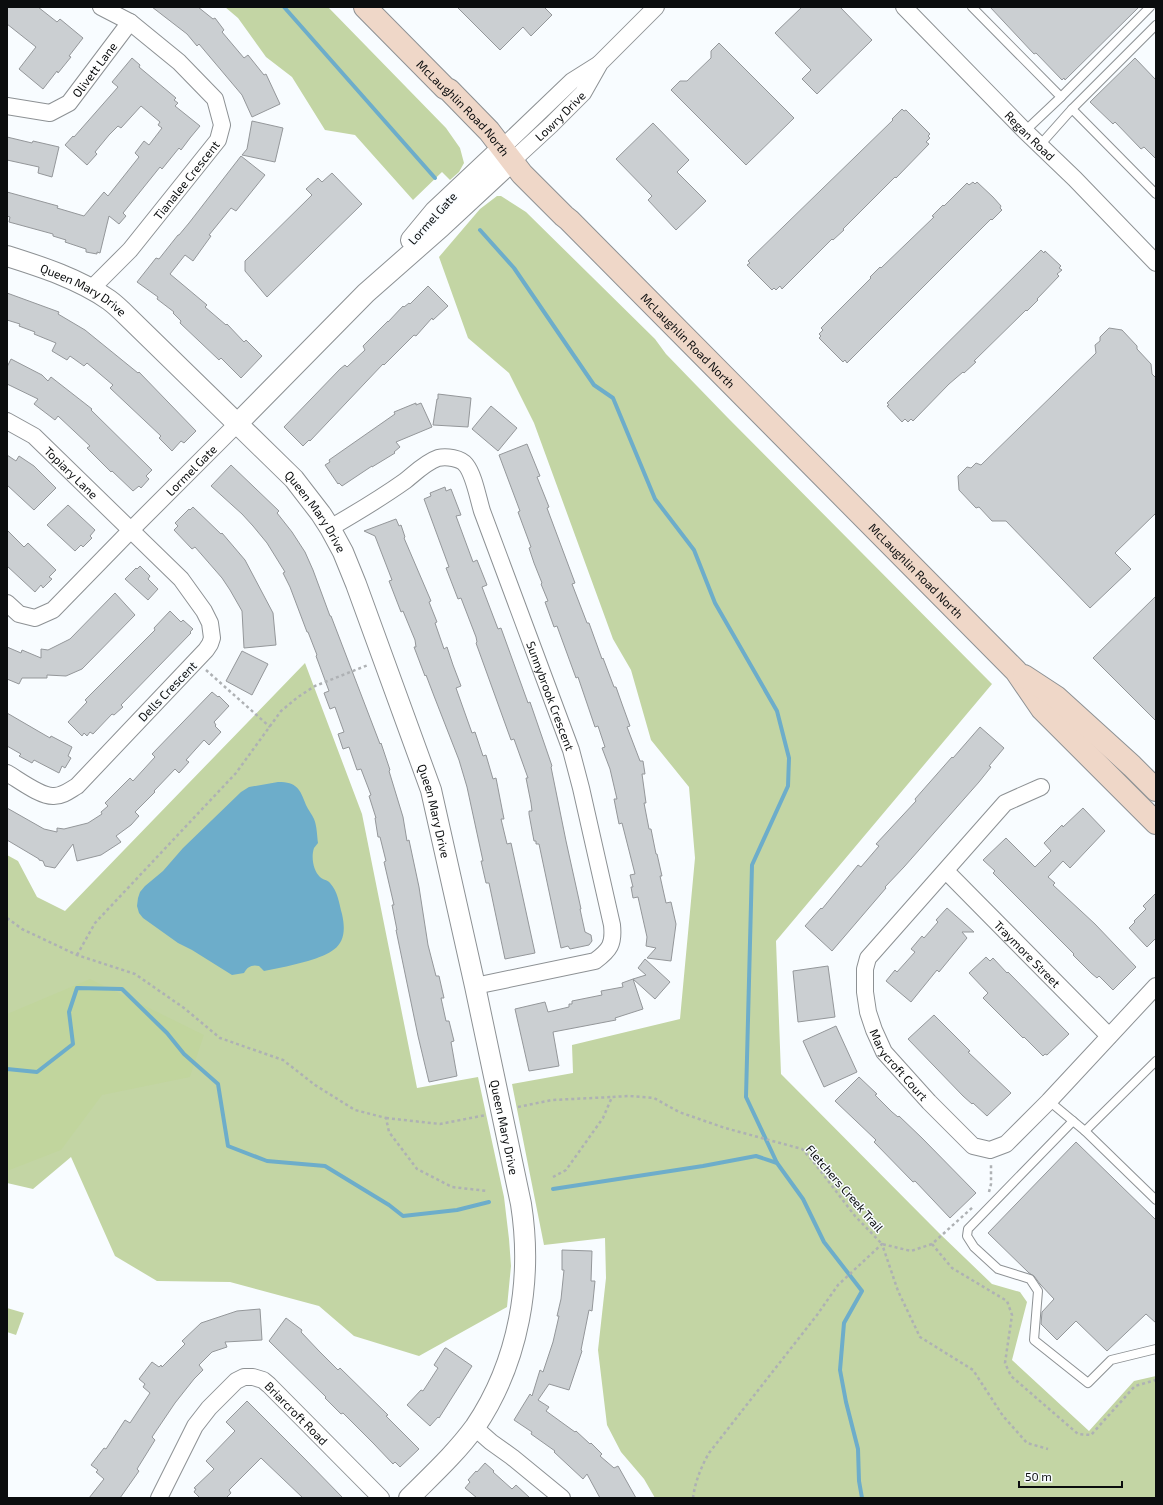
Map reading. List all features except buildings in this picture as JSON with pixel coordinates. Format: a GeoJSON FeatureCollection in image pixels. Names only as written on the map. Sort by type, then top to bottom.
{"type":"FeatureCollection","features":[{"type":"Feature","properties":{"kind":"main road","name":"McLaughlin Road North"},"geometry":{"type":"LineString","coordinates":[[365,7],[484,126],[522,174],[553,206],[569,220],[1016,671],[1042,709],[1156,823]]}},
{"type":"Feature","properties":{"kind":"main road","name":"McLaughlin Road North"},"geometry":{"type":"LineString","coordinates":[[1016,671],[1056,697],[1132,766],[1156,790]]}},
{"type":"Feature","properties":{"kind":"street","name":"Tianalee Crescent"},"geometry":{"type":"LineString","coordinates":[[91,289],[130,250],[208,153],[218,140],[222,125],[215,99],[179,62],[130,22],[101,7]]}},
{"type":"Feature","properties":{"kind":"street","name":"Lowry Drive"},"geometry":{"type":"LineString","coordinates":[[507,154],[572,81],[600,63],[656,7]]}},
{"type":"Feature","properties":{"kind":"street","name":"Regan Road"},"geometry":{"type":"LineString","coordinates":[[904,7],[1025,131],[1076,179],[1156,263]]}},
{"type":"Feature","properties":{"kind":"street","name":"Olivett Lane"},"geometry":{"type":"LineString","coordinates":[[7,106],[50,113],[69,103],[130,22]]}},
{"type":"Feature","properties":{"kind":"street","name":"Lormel Gate"},"geometry":{"type":"LineString","coordinates":[[7,603],[19,614],[35,618],[53,610],[130,530],[366,293],[435,211],[507,154]]}},
{"type":"Feature","properties":{"kind":"street","name":"Queen Mary Drive"},"geometry":{"type":"LineString","coordinates":[[7,256],[50,270],[91,289],[109,301],[128,317],[238,423],[294,479],[312,501],[340,546],[356,584],[431,790],[475,986],[521,1204],[526,1253],[522,1304],[515,1339],[495,1389],[484,1412],[474,1427],[444,1463],[409,1498]]}},
{"type":"Feature","properties":{"kind":"street","name":"Topiary Lane"},"geometry":{"type":"LineString","coordinates":[[7,422],[34,436],[130,530]]}},
{"type":"Feature","properties":{"kind":"street","name":"Sunnybrook Crescent"},"geometry":{"type":"LineString","coordinates":[[330,528],[404,481],[431,461],[439,458],[448,458],[458,459],[466,464],[573,757],[612,925],[613,936],[611,946],[595,961],[475,986]]}},
{"type":"Feature","properties":{"kind":"street","name":"Dells Crescent"},"geometry":{"type":"LineString","coordinates":[[7,773],[46,795],[55,796],[66,793],[76,786],[210,644],[212,630],[204,611],[181,579],[130,530]]}},
{"type":"Feature","properties":{"kind":"street","name":"Marycroft Court"},"geometry":{"type":"LineString","coordinates":[[990,1150],[973,1146],[929,1102],[884,1052],[868,1012],[865,992],[865,969],[868,958],[1005,802],[1041,787]]}},
{"type":"Feature","properties":{"kind":"street","name":"Traymore Street"},"geometry":{"type":"LineString","coordinates":[[946,871],[1109,1036]]}},
{"type":"Feature","properties":{"kind":"street"},"geometry":{"type":"LineString","coordinates":[[990,1150],[1006,1144],[1049,1101],[1156,986]]}},
{"type":"Feature","properties":{"kind":"street","name":"Briarcroft Road"},"geometry":{"type":"LineString","coordinates":[[159,1498],[195,1426],[209,1408],[236,1381],[244,1377],[253,1377],[262,1380],[269,1385],[381,1498]]}},
{"type":"Feature","properties":{"kind":"street"},"geometry":{"type":"LineString","coordinates":[[474,1427],[562,1498]]}},
{"type":"Feature","properties":{"kind":"lane"},"geometry":{"type":"LineString","coordinates":[[972,7],[1060,97]]}},
{"type":"Feature","properties":{"kind":"lane"},"geometry":{"type":"LineString","coordinates":[[1025,131],[1150,7]]}},
{"type":"Feature","properties":{"kind":"lane"},"geometry":{"type":"LineString","coordinates":[[1040,145],[1072,110],[1156,25]]}},
{"type":"Feature","properties":{"kind":"lane"},"geometry":{"type":"LineString","coordinates":[[1072,110],[1156,194]]}},
{"type":"Feature","properties":{"kind":"lane"},"geometry":{"type":"LineString","coordinates":[[1085,1131],[1156,1061]]}},
{"type":"Feature","properties":{"kind":"lane"},"geometry":{"type":"LineString","coordinates":[[1049,1101],[1085,1131],[1156,1200]]}},
{"type":"Feature","properties":{"kind":"lane"},"geometry":{"type":"LineString","coordinates":[[1073,1121],[968,1229],[967,1236],[974,1247],[998,1269],[1030,1279],[1038,1291],[1034,1340],[1088,1383],[1111,1360],[1156,1349]]}},
{"type":"Feature","properties":{"kind":"path"},"geometry":{"type":"LineString","coordinates":[[77,955],[95,923],[236,772],[282,711],[314,686],[369,664]]}},
{"type":"Feature","properties":{"kind":"path"},"geometry":{"type":"LineString","coordinates":[[205,669],[270,727]]}},
{"type":"Feature","properties":{"kind":"path"},"geometry":{"type":"LineString","coordinates":[[7,918],[22,928],[77,955],[134,974],[184,1008],[220,1038],[283,1060],[315,1085],[355,1110],[386,1118],[440,1124],[490,1114]]}},
{"type":"Feature","properties":{"kind":"path","name":"Fletchers Creek Trail"},"geometry":{"type":"LineString","coordinates":[[513,1108],[552,1100],[628,1096],[654,1098],[679,1112],[725,1128],[802,1149],[855,1216],[882,1244],[911,1251],[932,1244],[978,1202]]}},
{"type":"Feature","properties":{"kind":"path"},"geometry":{"type":"LineString","coordinates":[[553,1177],[566,1170],[603,1118],[612,1097]]}},
{"type":"Feature","properties":{"kind":"path"},"geometry":{"type":"LineString","coordinates":[[386,1118],[390,1132],[417,1169],[452,1187],[487,1191]]}},
{"type":"Feature","properties":{"kind":"path"},"geometry":{"type":"LineString","coordinates":[[984,1197],[989,1191],[991,1184],[990,1150]]}},
{"type":"Feature","properties":{"kind":"path"},"geometry":{"type":"LineString","coordinates":[[693,1498],[694,1487],[709,1453],[817,1315],[838,1285],[882,1244],[898,1291],[920,1337],[973,1370],[1003,1416],[1027,1443],[1048,1449]]}},
{"type":"Feature","properties":{"kind":"green space"},"geometry":{"type":"Polygon","coordinates":[[[225,7],[328,7],[446,128],[460,148],[464,163],[459,172],[450,180],[442,172],[413,200],[355,135],[325,130],[292,77],[266,57],[238,18],[225,7]]]}},
{"type":"Feature","properties":{"kind":"green space"},"geometry":{"type":"Polygon","coordinates":[[[497,196],[501,196],[526,212],[655,339],[666,354],[728,418],[992,684],[776,941],[781,1074],[939,1233],[992,1284],[1020,1292],[1027,1302],[1012,1360],[1089,1431],[1134,1381],[1156,1376],[1156,1498],[655,1498],[644,1479],[621,1452],[607,1425],[598,1350],[606,1278],[605,1238],[544,1245],[512,1084],[573,1073],[572,1045],[680,1019],[695,858],[689,787],[651,740],[631,670],[613,639],[534,423],[509,373],[468,338],[439,257],[480,209],[497,196]]]}},
{"type":"Feature","properties":{"kind":"green space"},"geometry":{"type":"Polygon","coordinates":[[[305,663],[362,814],[417,1088],[478,1077],[504,1197],[511,1266],[507,1307],[419,1356],[354,1336],[319,1306],[230,1282],[157,1281],[115,1256],[71,1157],[33,1189],[7,1183],[7,855],[18,861],[37,897],[65,911],[305,663]]]}},
{"type":"Feature","properties":{"kind":"green space"},"geometry":{"type":"Polygon","coordinates":[[[90,979],[204,1035],[190,1077],[102,1095],[61,1150],[7,1171],[7,1014],[90,979]]]}},
{"type":"Feature","properties":{"kind":"green space"},"geometry":{"type":"Polygon","coordinates":[[[7,1308],[24,1313],[16,1335],[7,1332],[7,1308]]]}},
{"type":"Feature","properties":{"kind":"water"},"geometry":{"type":"Polygon","coordinates":[[[278,782],[290,783],[300,791],[314,819],[318,843],[313,852],[314,867],[320,877],[328,881],[333,886],[337,894],[344,925],[343,933],[338,946],[326,955],[297,964],[264,971],[256,965],[248,968],[244,973],[232,975],[178,943],[143,918],[139,913],[137,906],[138,898],[140,892],[145,886],[163,871],[183,848],[241,792],[249,787],[278,782]]]}},
{"type":"Feature","properties":{"kind":"waterway"},"geometry":{"type":"LineString","coordinates":[[284,7],[435,178]]}},
{"type":"Feature","properties":{"kind":"waterway"},"geometry":{"type":"LineString","coordinates":[[480,230],[514,268],[594,385],[613,398],[655,499],[694,550],[715,603],[777,711],[789,758],[788,786],[752,865],[746,1097],[777,1163]]}},
{"type":"Feature","properties":{"kind":"waterway"},"geometry":{"type":"LineString","coordinates":[[7,1069],[37,1072],[73,1044],[69,1012],[77,988],[122,989],[167,1033],[184,1054],[218,1084],[228,1146],[267,1161],[325,1166],[389,1205],[403,1216],[457,1210],[489,1202]]}},
{"type":"Feature","properties":{"kind":"waterway"},"geometry":{"type":"LineString","coordinates":[[553,1189],[703,1166],[756,1156],[777,1163],[803,1199],[824,1242],[862,1291],[844,1323],[840,1370],[846,1402],[858,1449],[859,1481],[862,1498]]}}]}
